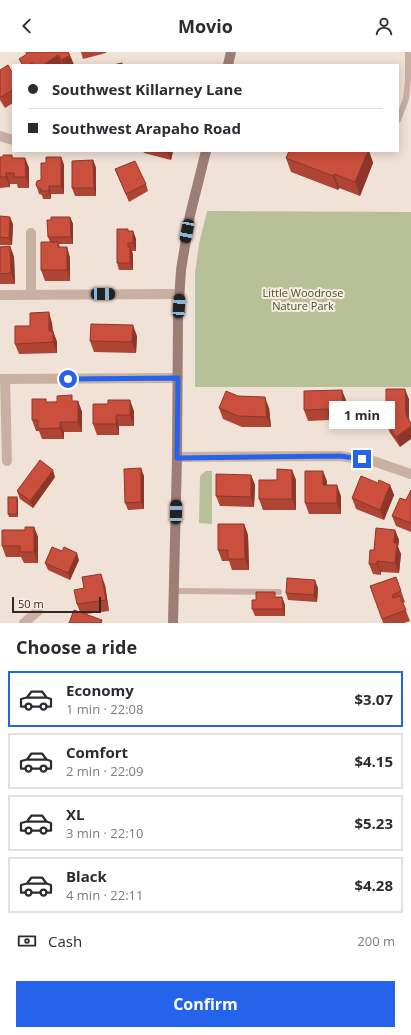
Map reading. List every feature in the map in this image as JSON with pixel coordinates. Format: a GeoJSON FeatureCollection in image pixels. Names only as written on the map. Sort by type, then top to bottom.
{"type":"FeatureCollection","features":[{"type":"Feature","properties":{"kind":"main road"},"geometry":{"type":"LineString","coordinates":[[228,64],[231,52]]}},
{"type":"Feature","properties":{"kind":"main road"},"geometry":{"type":"LineString","coordinates":[[173,623],[179,294],[184,246],[206,152]]}},
{"type":"Feature","properties":{"kind":"street"},"geometry":{"type":"LineString","coordinates":[[0,136],[12,140]]}},
{"type":"Feature","properties":{"kind":"street"},"geometry":{"type":"LineString","coordinates":[[31,294],[32,232]]}},
{"type":"Feature","properties":{"kind":"street"},"geometry":{"type":"LineString","coordinates":[[0,295],[179,294]]}},
{"type":"Feature","properties":{"kind":"street"},"geometry":{"type":"LineString","coordinates":[[7,462],[2,379],[178,378]]}},
{"type":"Feature","properties":{"kind":"street"},"geometry":{"type":"LineString","coordinates":[[177,458],[340,456],[373,461],[411,474]]}},
{"type":"Feature","properties":{"kind":"street"},"geometry":{"type":"LineString","coordinates":[[24,623],[38,611]]}},
{"type":"Feature","properties":{"kind":"lane"},"geometry":{"type":"LineString","coordinates":[[399,117],[406,99],[408,52]]}},
{"type":"Feature","properties":{"kind":"lane"},"geometry":{"type":"LineString","coordinates":[[174,591],[279,592]]}},
{"type":"Feature","properties":{"kind":"green space","name":"Little Woodrose Nature Park"},"geometry":{"type":"Polygon","coordinates":[[[207,211],[411,212],[411,387],[195,387],[195,273],[199,244],[207,211]]]}},
{"type":"Feature","properties":{"kind":"green space"},"geometry":{"type":"Polygon","coordinates":[[[206,471],[212,471],[212,524],[199,523],[200,477],[206,471]]]}},
{"type":"Feature","properties":{"kind":"building"},"geometry":{"type":"Polygon","coordinates":[[[26,52],[68,52],[70,55],[62,60],[58,55],[44,64],[22,64],[19,59],[27,54],[26,52]]]}},
{"type":"Feature","properties":{"kind":"building"},"geometry":{"type":"Polygon","coordinates":[[[8,65],[12,72],[12,91],[1,97],[0,96],[0,70],[8,65]]]}},
{"type":"Feature","properties":{"kind":"building"},"geometry":{"type":"Polygon","coordinates":[[[289,152],[368,152],[355,182],[334,174],[333,176],[286,158],[289,152]]]}},
{"type":"Feature","properties":{"kind":"building"},"geometry":{"type":"Polygon","coordinates":[[[3,155],[12,155],[12,158],[25,158],[26,177],[14,177],[14,173],[6,173],[6,177],[0,177],[0,157],[3,157],[3,155]]]}},
{"type":"Feature","properties":{"kind":"building"},"geometry":{"type":"Polygon","coordinates":[[[46,157],[61,157],[61,186],[49,186],[49,191],[41,191],[36,184],[37,181],[41,180],[41,163],[46,163],[46,157]]]}},
{"type":"Feature","properties":{"kind":"building"},"geometry":{"type":"Polygon","coordinates":[[[93,160],[94,188],[72,188],[72,161],[93,160]]]}},
{"type":"Feature","properties":{"kind":"building"},"geometry":{"type":"Polygon","coordinates":[[[135,161],[146,184],[126,194],[115,169],[135,161]]]}},
{"type":"Feature","properties":{"kind":"building"},"geometry":{"type":"Polygon","coordinates":[[[0,216],[10,217],[9,238],[0,237],[0,216]]]}},
{"type":"Feature","properties":{"kind":"building"},"geometry":{"type":"Polygon","coordinates":[[[51,217],[70,217],[71,237],[48,237],[47,220],[51,220],[51,217]]]}},
{"type":"Feature","properties":{"kind":"building"},"geometry":{"type":"Polygon","coordinates":[[[117,229],[128,229],[128,231],[133,231],[133,243],[128,243],[128,247],[130,247],[130,263],[117,263],[117,229]]]}},
{"type":"Feature","properties":{"kind":"building"},"geometry":{"type":"Polygon","coordinates":[[[41,242],[58,242],[58,247],[67,247],[67,270],[41,270],[41,242]]]}},
{"type":"Feature","properties":{"kind":"building"},"geometry":{"type":"Polygon","coordinates":[[[10,246],[11,273],[0,274],[0,247],[10,246]]]}},
{"type":"Feature","properties":{"kind":"building"},"geometry":{"type":"Polygon","coordinates":[[[49,312],[49,331],[53,331],[53,342],[15,344],[15,326],[30,326],[30,313],[49,312]]]}},
{"type":"Feature","properties":{"kind":"building"},"geometry":{"type":"Polygon","coordinates":[[[91,324],[133,325],[132,342],[90,341],[91,324]]]}},
{"type":"Feature","properties":{"kind":"building"},"geometry":{"type":"Polygon","coordinates":[[[386,389],[405,389],[406,415],[411,423],[411,426],[396,437],[386,422],[386,389]]]}},
{"type":"Feature","properties":{"kind":"building"},"geometry":{"type":"Polygon","coordinates":[[[342,390],[343,415],[329,416],[328,409],[304,410],[304,391],[342,390]]]}},
{"type":"Feature","properties":{"kind":"building"},"geometry":{"type":"Polygon","coordinates":[[[226,391],[238,396],[265,397],[267,417],[238,416],[219,408],[226,391]]]}},
{"type":"Feature","properties":{"kind":"building"},"geometry":{"type":"Polygon","coordinates":[[[72,395],[72,401],[78,401],[78,422],[60,422],[60,428],[38,429],[38,420],[32,420],[32,399],[46,399],[46,402],[57,402],[57,396],[72,395]]]}},
{"type":"Feature","properties":{"kind":"building"},"geometry":{"type":"Polygon","coordinates":[[[108,400],[130,400],[130,415],[116,415],[116,424],[93,424],[93,404],[108,404],[108,400]]]}},
{"type":"Feature","properties":{"kind":"building"},"geometry":{"type":"Polygon","coordinates":[[[40,460],[53,470],[30,501],[17,491],[40,460]]]}},
{"type":"Feature","properties":{"kind":"building"},"geometry":{"type":"Polygon","coordinates":[[[141,468],[141,502],[125,503],[124,469],[141,468]]]}},
{"type":"Feature","properties":{"kind":"building"},"geometry":{"type":"Polygon","coordinates":[[[277,469],[292,470],[292,499],[259,499],[259,480],[277,480],[277,469]]]}},
{"type":"Feature","properties":{"kind":"building"},"geometry":{"type":"Polygon","coordinates":[[[305,471],[323,471],[323,485],[337,485],[337,503],[305,503],[305,471]]]}},
{"type":"Feature","properties":{"kind":"building"},"geometry":{"type":"Polygon","coordinates":[[[216,474],[251,475],[251,497],[216,496],[216,474]]]}},
{"type":"Feature","properties":{"kind":"building"},"geometry":{"type":"Polygon","coordinates":[[[361,476],[378,483],[379,480],[390,485],[380,510],[352,498],[361,476]]]}},
{"type":"Feature","properties":{"kind":"building"},"geometry":{"type":"Polygon","coordinates":[[[411,490],[411,523],[392,516],[400,498],[406,500],[411,490]]]}},
{"type":"Feature","properties":{"kind":"building"},"geometry":{"type":"Polygon","coordinates":[[[8,497],[17,497],[17,514],[8,514],[8,497]]]}},
{"type":"Feature","properties":{"kind":"building"},"geometry":{"type":"Polygon","coordinates":[[[218,524],[244,524],[245,559],[228,559],[228,550],[218,550],[218,524]]]}},
{"type":"Feature","properties":{"kind":"building"},"geometry":{"type":"Polygon","coordinates":[[[25,527],[34,527],[34,552],[20,552],[20,546],[2,546],[2,530],[25,530],[25,527]]]}},
{"type":"Feature","properties":{"kind":"building"},"geometry":{"type":"Polygon","coordinates":[[[376,528],[395,530],[394,543],[397,543],[395,563],[377,561],[377,564],[369,564],[370,550],[374,550],[376,528]]]}},
{"type":"Feature","properties":{"kind":"building"},"geometry":{"type":"Polygon","coordinates":[[[52,547],[62,551],[64,547],[77,553],[68,573],[45,563],[52,547]]]}},
{"type":"Feature","properties":{"kind":"building"},"geometry":{"type":"Polygon","coordinates":[[[101,574],[106,600],[77,604],[74,590],[84,588],[82,577],[101,574]]]}},
{"type":"Feature","properties":{"kind":"building"},"geometry":{"type":"Polygon","coordinates":[[[396,577],[401,591],[392,595],[393,598],[400,596],[406,610],[382,619],[370,586],[396,577]]]}},
{"type":"Feature","properties":{"kind":"building"},"geometry":{"type":"Polygon","coordinates":[[[287,578],[315,580],[314,595],[286,593],[287,578]]]}},
{"type":"Feature","properties":{"kind":"building"},"geometry":{"type":"Polygon","coordinates":[[[256,592],[275,592],[275,597],[282,597],[283,609],[252,609],[252,600],[256,600],[256,592]]]}},
{"type":"Feature","properties":{"kind":"building"},"geometry":{"type":"Polygon","coordinates":[[[74,610],[102,620],[101,623],[69,623],[74,610]]]}},
{"type":"Feature","properties":{"kind":"route"},"geometry":{"type":"LineString","coordinates":[[68,379],[178,378],[177,458],[340,456],[362,459]]}}]}
